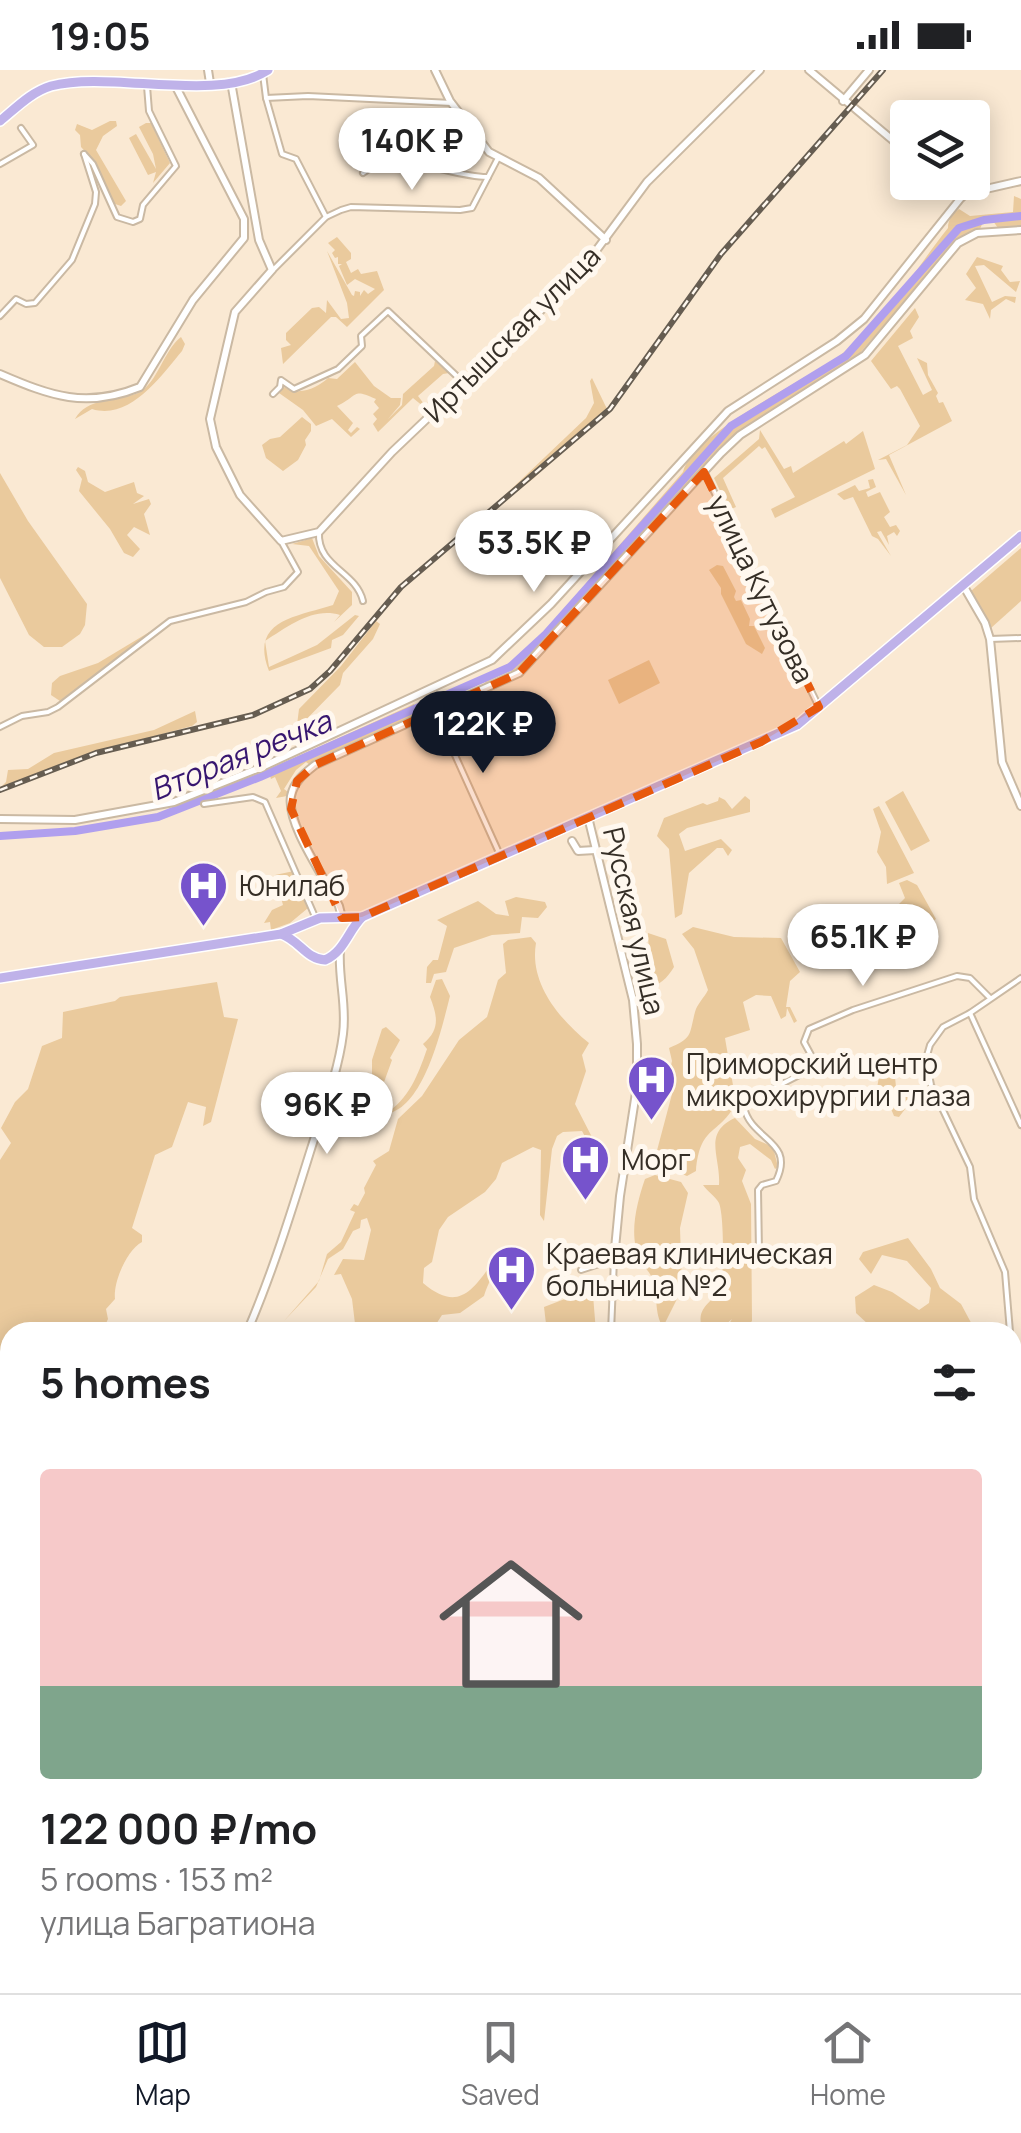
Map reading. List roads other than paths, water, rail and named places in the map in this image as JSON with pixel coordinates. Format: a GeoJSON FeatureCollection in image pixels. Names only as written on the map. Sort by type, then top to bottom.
{"type":"FeatureCollection","features":[{"type":"Feature","properties":{"kind":"main road"},"geometry":{"type":"LineString","coordinates":[[208,70],[210,83]]}},
{"type":"Feature","properties":{"kind":"main road"},"geometry":{"type":"LineString","coordinates":[[435,70],[452,103],[489,152],[539,178],[606,240]]}},
{"type":"Feature","properties":{"kind":"main road","name":"Иртышская улица"},"geometry":{"type":"LineString","coordinates":[[319,532],[392,452],[567,286],[659,170],[760,70]]}},
{"type":"Feature","properties":{"kind":"main road"},"geometry":{"type":"LineString","coordinates":[[809,70],[890,139]]}},
{"type":"Feature","properties":{"kind":"main road"},"geometry":{"type":"LineString","coordinates":[[842,101],[870,70]]}},
{"type":"Feature","properties":{"kind":"main road"},"geometry":{"type":"LineString","coordinates":[[0,121],[31,95],[61,83],[210,83],[265,72]]}},
{"type":"Feature","properties":{"kind":"main road"},"geometry":{"type":"LineString","coordinates":[[231,80],[259,240],[272,270],[238,306],[220,371],[212,431],[240,494],[282,541],[319,532]]}},
{"type":"Feature","properties":{"kind":"main road"},"geometry":{"type":"LineString","coordinates":[[0,374],[69,399],[88,400],[140,387],[193,300],[244,238],[244,219],[182,105],[175,84]]}},
{"type":"Feature","properties":{"kind":"main road"},"geometry":{"type":"LineString","coordinates":[[990,187],[1021,181]]}},
{"type":"Feature","properties":{"kind":"main road"},"geometry":{"type":"LineString","coordinates":[[0,819],[74,820],[174,802],[262,767],[492,660],[546,610],[728,411],[837,341],[864,319],[960,200]]}},
{"type":"Feature","properties":{"kind":"main road"},"geometry":{"type":"LineString","coordinates":[[342,918],[293,815],[293,789],[302,775],[316,765],[519,673],[740,435],[865,356],[958,243],[977,233],[1021,230]]}},
{"type":"Feature","properties":{"kind":"main road","name":"Русская улица"},"geometry":{"type":"LineString","coordinates":[[328,918],[362,917],[787,730],[1021,536]]}},
{"type":"Feature","properties":{"kind":"main road"},"geometry":{"type":"LineString","coordinates":[[964,585],[990,639],[1002,762],[1021,806]]}},
{"type":"Feature","properties":{"kind":"main road","name":"Русская улица"},"geometry":{"type":"LineString","coordinates":[[588,817],[633,1000],[638,1047],[614,1259]]}},
{"type":"Feature","properties":{"kind":"main road"},"geometry":{"type":"LineString","coordinates":[[572,841],[578,851],[595,850]]}},
{"type":"Feature","properties":{"kind":"main road","name":"Русская улица"},"geometry":{"type":"LineString","coordinates":[[342,945],[362,917]]}},
{"type":"Feature","properties":{"kind":"main road"},"geometry":{"type":"LineString","coordinates":[[0,978],[281,934],[316,919],[328,918],[340,928],[338,977],[344,1005],[339,1057],[274,1265],[250,1322]]}},
{"type":"Feature","properties":{"kind":"main road"},"geometry":{"type":"LineString","coordinates":[[303,947],[301,937],[306,926]]}},
{"type":"Feature","properties":{"kind":"main road"},"geometry":{"type":"LineString","coordinates":[[281,934],[338,977]]}},
{"type":"Feature","properties":{"kind":"main road"},"geometry":{"type":"LineString","coordinates":[[317,959],[332,957],[342,945]]}},
{"type":"Feature","properties":{"kind":"street"},"geometry":{"type":"LineString","coordinates":[[265,72],[266,98],[283,155],[296,159],[326,217]]}},
{"type":"Feature","properties":{"kind":"street"},"geometry":{"type":"LineString","coordinates":[[0,316],[16,299],[35,303],[72,260],[96,199],[84,154],[93,164],[117,218],[133,222],[140,219],[142,205],[176,166],[150,114],[147,82]]}},
{"type":"Feature","properties":{"kind":"street"},"geometry":{"type":"LineString","coordinates":[[266,98],[308,96],[452,103]]}},
{"type":"Feature","properties":{"kind":"street"},"geometry":{"type":"LineString","coordinates":[[0,164],[32,145],[22,128]]}},
{"type":"Feature","properties":{"kind":"street"},"geometry":{"type":"LineString","coordinates":[[272,270],[326,217],[350,207],[465,210],[476,205],[498,158]]}},
{"type":"Feature","properties":{"kind":"street"},"geometry":{"type":"LineString","coordinates":[[362,173],[392,162],[488,177]]}},
{"type":"Feature","properties":{"kind":"street"},"geometry":{"type":"LineString","coordinates":[[273,394],[282,380],[294,389],[332,374],[360,348],[362,336],[388,311],[464,383]]}},
{"type":"Feature","properties":{"kind":"street","name":"улица Кутузова"},"geometry":{"type":"LineString","coordinates":[[704,472],[819,707]]}},
{"type":"Feature","properties":{"kind":"street"},"geometry":{"type":"LineString","coordinates":[[319,532],[324,556],[354,582],[363,600]]}},
{"type":"Feature","properties":{"kind":"street"},"geometry":{"type":"LineString","coordinates":[[0,727],[22,716],[58,707],[173,620],[284,588],[298,572],[282,541]]}},
{"type":"Feature","properties":{"kind":"street"},"geometry":{"type":"LineString","coordinates":[[990,639],[1021,638]]}},
{"type":"Feature","properties":{"kind":"street"},"geometry":{"type":"LineString","coordinates":[[436,712],[500,855]]}},
{"type":"Feature","properties":{"kind":"street"},"geometry":{"type":"LineString","coordinates":[[204,804],[253,797],[265,802],[316,919]]}},
{"type":"Feature","properties":{"kind":"street"},"geometry":{"type":"LineString","coordinates":[[759,1252],[758,1190],[776,1181],[781,1162],[776,1145],[758,1132],[744,1107],[760,1094],[816,1066],[804,1042],[808,1029],[956,976],[970,978],[990,998]]}},
{"type":"Feature","properties":{"kind":"street"},"geometry":{"type":"LineString","coordinates":[[1009,1322],[1007,1280],[974,1199],[970,1167],[934,1093],[927,1067],[928,1051],[943,1027],[970,1014],[1021,978]]}},
{"type":"Feature","properties":{"kind":"street"},"geometry":{"type":"LineString","coordinates":[[970,1014],[1021,1125]]}},
{"type":"Feature","properties":{"kind":"street"},"geometry":{"type":"LineString","coordinates":[[581,1270],[614,1259]]}},
{"type":"Feature","properties":{"kind":"street","name":"Русская улица"},"geometry":{"type":"LineString","coordinates":[[611,1322],[614,1259]]}},
{"type":"Feature","properties":{"kind":"waterway","name":"Вторая речка"},"geometry":{"type":"LineString","coordinates":[[0,836],[75,831],[158,817],[260,777],[510,667],[546,634],[731,426],[846,356],[959,228],[984,220],[1021,216]]}},
{"type":"Feature","properties":{"kind":"railway"},"geometry":{"type":"LineString","coordinates":[[0,790],[96,753],[253,715],[310,689],[401,587],[610,409],[721,254],[883,70]]}},
{"type":"Feature","properties":{"kind":"place","name":"Юнилаб"},"geometry":{"type":"Point","coordinates":[204,928]}},
{"type":"Feature","properties":{"kind":"place","name":"Приморский центр микрохирургии глаза"},"geometry":{"type":"Point","coordinates":[651,1122]}},
{"type":"Feature","properties":{"kind":"place","name":"Морг"},"geometry":{"type":"Point","coordinates":[586,1202]}},
{"type":"Feature","properties":{"kind":"place","name":"Краевая клиническая больница №2"},"geometry":{"type":"Point","coordinates":[511,1312]}}]}
